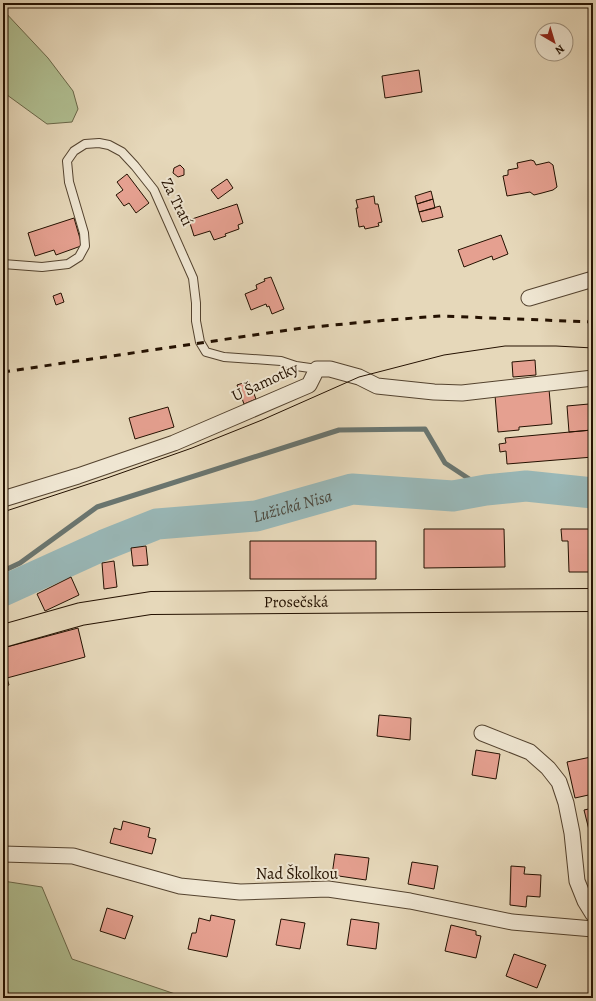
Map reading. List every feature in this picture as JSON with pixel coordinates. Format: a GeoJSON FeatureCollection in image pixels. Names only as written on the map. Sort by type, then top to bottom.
{"type":"FeatureCollection","features":[{"type":"Feature","properties":{"kind":"main road","name":"Prosečská"},"geometry":{"type":"LineString","coordinates":[[3,636],[81,614],[151,604],[593,600]]}},
{"type":"Feature","properties":{"kind":"street"},"geometry":{"type":"LineString","coordinates":[[529,298],[593,279]]}},
{"type":"Feature","properties":{"kind":"street","name":"U Šamotky"},"geometry":{"type":"LineString","coordinates":[[3,499],[78,476],[174,443],[309,385],[317,369],[330,369],[359,377],[377,386],[434,392],[462,393],[593,378]]}},
{"type":"Feature","properties":{"kind":"street"},"geometry":{"type":"LineString","coordinates":[[482,734],[530,752],[548,768],[559,782],[566,803],[572,833],[577,880],[585,902],[593,914]]}},
{"type":"Feature","properties":{"kind":"street","name":"Nad Školkou"},"geometry":{"type":"LineString","coordinates":[[3,854],[73,856],[180,886],[240,892],[328,889],[410,901],[512,922],[593,929]]}},
{"type":"Feature","properties":{"kind":"lane","name":"Za Tratí"},"geometry":{"type":"LineString","coordinates":[[3,264],[42,267],[68,264],[79,257],[85,246],[84,233],[69,182],[67,161],[74,151],[85,144],[99,143],[109,145],[122,152],[154,190],[193,278],[196,303],[196,321],[200,342],[206,352],[224,357],[281,361],[296,366],[317,369]]}},
{"type":"Feature","properties":{"kind":"green space"},"geometry":{"type":"Polygon","coordinates":[[[3,10],[48,58],[73,91],[78,109],[72,122],[47,124],[3,92],[3,10]]]}},
{"type":"Feature","properties":{"kind":"green space"},"geometry":{"type":"Polygon","coordinates":[[[3,881],[42,887],[72,959],[187,998],[11,998],[3,980],[3,881]]]}},
{"type":"Feature","properties":{"kind":"building"},"geometry":{"type":"Polygon","coordinates":[[[419,70],[422,92],[385,98],[382,76],[419,70]]]}},
{"type":"Feature","properties":{"kind":"building"},"geometry":{"type":"Polygon","coordinates":[[[531,160],[534,161],[536,165],[549,162],[553,165],[557,187],[553,190],[534,195],[530,192],[507,196],[503,176],[508,175],[508,170],[518,168],[517,163],[531,160]]]}},
{"type":"Feature","properties":{"kind":"building"},"geometry":{"type":"Polygon","coordinates":[[[180,165],[184,169],[184,175],[178,177],[173,173],[174,168],[180,165]]]}},
{"type":"Feature","properties":{"kind":"building"},"geometry":{"type":"Polygon","coordinates":[[[127,174],[149,203],[136,213],[129,203],[124,206],[116,195],[123,190],[117,182],[127,174]]]}},
{"type":"Feature","properties":{"kind":"building"},"geometry":{"type":"Polygon","coordinates":[[[227,179],[233,188],[218,199],[211,190],[227,179]]]}},
{"type":"Feature","properties":{"kind":"building"},"geometry":{"type":"Polygon","coordinates":[[[431,191],[433,199],[417,204],[415,196],[431,191]]]}},
{"type":"Feature","properties":{"kind":"building"},"geometry":{"type":"Polygon","coordinates":[[[374,196],[375,204],[378,204],[382,222],[378,223],[379,226],[365,229],[364,226],[359,227],[356,200],[374,196]]]}},
{"type":"Feature","properties":{"kind":"building"},"geometry":{"type":"Polygon","coordinates":[[[433,199],[435,208],[419,212],[417,204],[433,199]]]}},
{"type":"Feature","properties":{"kind":"building"},"geometry":{"type":"Polygon","coordinates":[[[237,204],[243,223],[238,225],[239,229],[214,240],[210,231],[194,236],[189,220],[237,204]]]}},
{"type":"Feature","properties":{"kind":"building"},"geometry":{"type":"Polygon","coordinates":[[[440,206],[443,217],[422,222],[419,212],[440,206]]]}},
{"type":"Feature","properties":{"kind":"building"},"geometry":{"type":"Polygon","coordinates":[[[74,218],[81,246],[56,255],[54,250],[35,256],[28,233],[74,218]]]}},
{"type":"Feature","properties":{"kind":"building"},"geometry":{"type":"Polygon","coordinates":[[[501,235],[508,254],[493,260],[492,256],[464,267],[458,250],[501,235]]]}},
{"type":"Feature","properties":{"kind":"building"},"geometry":{"type":"Polygon","coordinates":[[[271,277],[284,309],[272,314],[269,306],[267,307],[266,304],[251,310],[245,294],[257,289],[256,285],[265,281],[264,279],[271,277]]]}},
{"type":"Feature","properties":{"kind":"building"},"geometry":{"type":"Polygon","coordinates":[[[61,293],[64,302],[56,305],[53,296],[61,293]]]}},
{"type":"Feature","properties":{"kind":"building"},"geometry":{"type":"Polygon","coordinates":[[[535,360],[536,375],[513,377],[512,362],[535,360]]]}},
{"type":"Feature","properties":{"kind":"building"},"geometry":{"type":"Polygon","coordinates":[[[249,381],[256,399],[244,404],[237,385],[249,381]]]}},
{"type":"Feature","properties":{"kind":"building"},"geometry":{"type":"Polygon","coordinates":[[[549,389],[552,424],[519,427],[519,430],[498,432],[495,395],[549,389]]]}},
{"type":"Feature","properties":{"kind":"building"},"geometry":{"type":"Polygon","coordinates":[[[589,404],[592,430],[569,432],[567,406],[589,404]]]}},
{"type":"Feature","properties":{"kind":"building"},"geometry":{"type":"Polygon","coordinates":[[[168,407],[174,427],[135,439],[129,418],[168,407]]]}},
{"type":"Feature","properties":{"kind":"building"},"geometry":{"type":"Polygon","coordinates":[[[591,419],[593,419],[593,457],[507,464],[506,451],[500,452],[499,444],[506,443],[505,438],[592,430],[591,419]]]}},
{"type":"Feature","properties":{"kind":"building"},"geometry":{"type":"Polygon","coordinates":[[[424,529],[504,529],[505,567],[424,568],[424,529]]]}},
{"type":"Feature","properties":{"kind":"building"},"geometry":{"type":"Polygon","coordinates":[[[561,529],[593,529],[593,572],[569,572],[568,541],[562,541],[561,529]]]}},
{"type":"Feature","properties":{"kind":"building"},"geometry":{"type":"Polygon","coordinates":[[[250,541],[376,541],[376,579],[250,579],[250,541]]]}},
{"type":"Feature","properties":{"kind":"building"},"geometry":{"type":"Polygon","coordinates":[[[146,546],[148,565],[133,566],[131,548],[146,546]]]}},
{"type":"Feature","properties":{"kind":"building"},"geometry":{"type":"Polygon","coordinates":[[[114,561],[117,587],[104,589],[102,563],[114,561]]]}},
{"type":"Feature","properties":{"kind":"building"},"geometry":{"type":"Polygon","coordinates":[[[71,577],[79,595],[45,611],[37,594],[71,577]]]}},
{"type":"Feature","properties":{"kind":"building"},"geometry":{"type":"Polygon","coordinates":[[[78,628],[85,657],[7,678],[9,685],[3,687],[3,648],[78,628]]]}},
{"type":"Feature","properties":{"kind":"building"},"geometry":{"type":"Polygon","coordinates":[[[379,715],[411,718],[410,740],[377,736],[379,715]]]}},
{"type":"Feature","properties":{"kind":"building"},"geometry":{"type":"Polygon","coordinates":[[[476,750],[500,754],[496,779],[472,775],[476,750]]]}},
{"type":"Feature","properties":{"kind":"building"},"geometry":{"type":"Polygon","coordinates":[[[591,757],[593,764],[593,794],[575,798],[567,762],[591,757]]]}},
{"type":"Feature","properties":{"kind":"building"},"geometry":{"type":"Polygon","coordinates":[[[593,808],[593,829],[589,830],[584,810],[593,808]]]}},
{"type":"Feature","properties":{"kind":"building"},"geometry":{"type":"Polygon","coordinates":[[[123,821],[150,828],[148,837],[156,839],[152,854],[110,843],[114,828],[121,830],[123,821]]]}},
{"type":"Feature","properties":{"kind":"building"},"geometry":{"type":"Polygon","coordinates":[[[335,854],[369,858],[366,880],[332,875],[335,854]]]}},
{"type":"Feature","properties":{"kind":"building"},"geometry":{"type":"Polygon","coordinates":[[[412,862],[438,866],[434,889],[408,884],[412,862]]]}},
{"type":"Feature","properties":{"kind":"building"},"geometry":{"type":"Polygon","coordinates":[[[511,866],[525,867],[524,874],[541,875],[540,897],[527,896],[526,907],[510,905],[511,866]]]}},
{"type":"Feature","properties":{"kind":"building"},"geometry":{"type":"Polygon","coordinates":[[[107,908],[133,916],[125,939],[100,931],[107,908]]]}},
{"type":"Feature","properties":{"kind":"building"},"geometry":{"type":"Polygon","coordinates":[[[211,915],[235,920],[227,957],[188,949],[192,933],[196,933],[199,918],[210,921],[211,915]]]}},
{"type":"Feature","properties":{"kind":"building"},"geometry":{"type":"Polygon","coordinates":[[[281,919],[305,923],[300,949],[276,945],[281,919]]]}},
{"type":"Feature","properties":{"kind":"building"},"geometry":{"type":"Polygon","coordinates":[[[351,919],[379,923],[376,949],[347,945],[351,919]]]}},
{"type":"Feature","properties":{"kind":"building"},"geometry":{"type":"Polygon","coordinates":[[[451,925],[476,931],[476,935],[481,936],[476,958],[445,951],[451,925]]]}},
{"type":"Feature","properties":{"kind":"building"},"geometry":{"type":"Polygon","coordinates":[[[514,954],[546,965],[537,988],[506,976],[514,954]]]}},
{"type":"Feature","properties":{"kind":"waterway"},"geometry":{"type":"LineString","coordinates":[[3,571],[20,563],[97,507],[339,430],[425,429],[445,463],[486,490]]}},
{"type":"Feature","properties":{"kind":"waterway","name":"Lužická Nisa"},"geometry":{"type":"LineString","coordinates":[[3,591],[104,545],[157,524],[256,516],[352,489],[453,496],[486,490],[526,486],[593,493]]}},
{"type":"Feature","properties":{"kind":"tram line"},"geometry":{"type":"LineString","coordinates":[[3,512],[192,448],[262,420],[359,377],[444,355],[505,346],[593,348]]}},
{"type":"Feature","properties":{"kind":"railway"},"geometry":{"type":"LineString","coordinates":[[3,372],[302,328],[387,320],[441,316],[593,322]]}}]}
